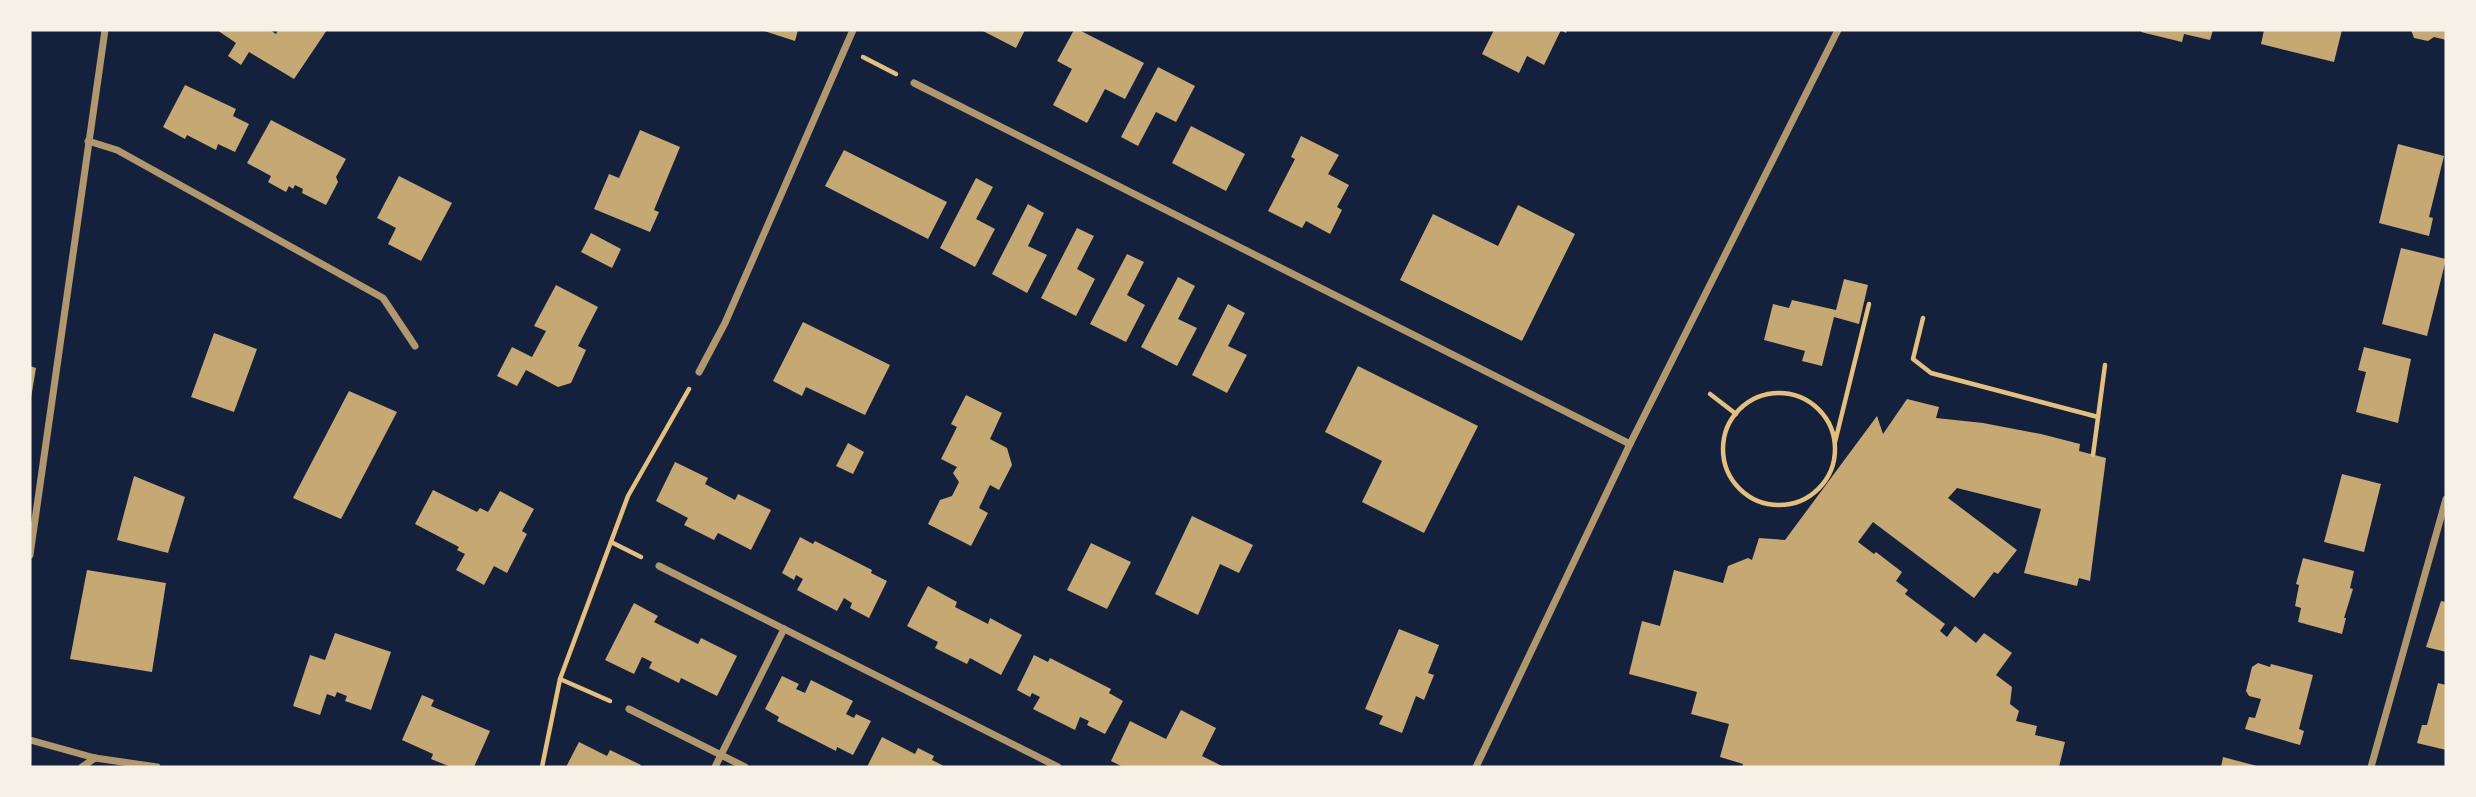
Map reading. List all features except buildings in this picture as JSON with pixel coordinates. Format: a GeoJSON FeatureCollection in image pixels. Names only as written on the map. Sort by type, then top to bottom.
{"type":"FeatureCollection","features":[{"type":"Feature","properties":{"kind":"street"},"geometry":{"type":"LineString","coordinates":[[30,555],[105,30]]}},
{"type":"Feature","properties":{"kind":"street"},"geometry":{"type":"LineString","coordinates":[[699,372],[724,323],[853,30]]}},
{"type":"Feature","properties":{"kind":"street"},"geometry":{"type":"LineString","coordinates":[[1476,767],[1630,444],[1838,30]]}},
{"type":"Feature","properties":{"kind":"street"},"geometry":{"type":"LineString","coordinates":[[914,83],[1630,444]]}},
{"type":"Feature","properties":{"kind":"street"},"geometry":{"type":"LineString","coordinates":[[88,141],[117,150],[383,298],[415,346]]}},
{"type":"Feature","properties":{"kind":"street"},"geometry":{"type":"LineString","coordinates":[[2371,767],[2446,499]]}},
{"type":"Feature","properties":{"kind":"street"},"geometry":{"type":"LineString","coordinates":[[659,566],[1058,767]]}},
{"type":"Feature","properties":{"kind":"street"},"geometry":{"type":"LineString","coordinates":[[715,767],[784,629]]}},
{"type":"Feature","properties":{"kind":"street"},"geometry":{"type":"LineString","coordinates":[[629,709],[745,767]]}},
{"type":"Feature","properties":{"kind":"street"},"geometry":{"type":"LineString","coordinates":[[30,740],[95,758],[157,767]]}},
{"type":"Feature","properties":{"kind":"street"},"geometry":{"type":"LineString","coordinates":[[82,767],[95,758]]}},
{"type":"Feature","properties":{"kind":"path"},"geometry":{"type":"LineString","coordinates":[[846,49],[914,83]]}},
{"type":"Feature","properties":{"kind":"path"},"geometry":{"type":"LineString","coordinates":[[1835,443],[1826,419],[1818,410],[1797,397],[1770,394],[1745,405],[1736,414],[1724,438],[1725,466],[1740,489],[1764,503],[1791,503],[1816,491],[1831,468],[1869,304]]}},
{"type":"Feature","properties":{"kind":"path"},"geometry":{"type":"LineString","coordinates":[[1923,318],[1913,359],[1931,373],[2098,417]]}},
{"type":"Feature","properties":{"kind":"path"},"geometry":{"type":"LineString","coordinates":[[2093,455],[2105,365]]}},
{"type":"Feature","properties":{"kind":"path"},"geometry":{"type":"LineString","coordinates":[[542,767],[560,679],[628,496],[699,372]]}},
{"type":"Feature","properties":{"kind":"path"},"geometry":{"type":"LineString","coordinates":[[1710,394],[1736,414]]}},
{"type":"Feature","properties":{"kind":"path"},"geometry":{"type":"LineString","coordinates":[[611,542],[659,566]]}},
{"type":"Feature","properties":{"kind":"path"},"geometry":{"type":"LineString","coordinates":[[560,679],[629,709]]}}]}
